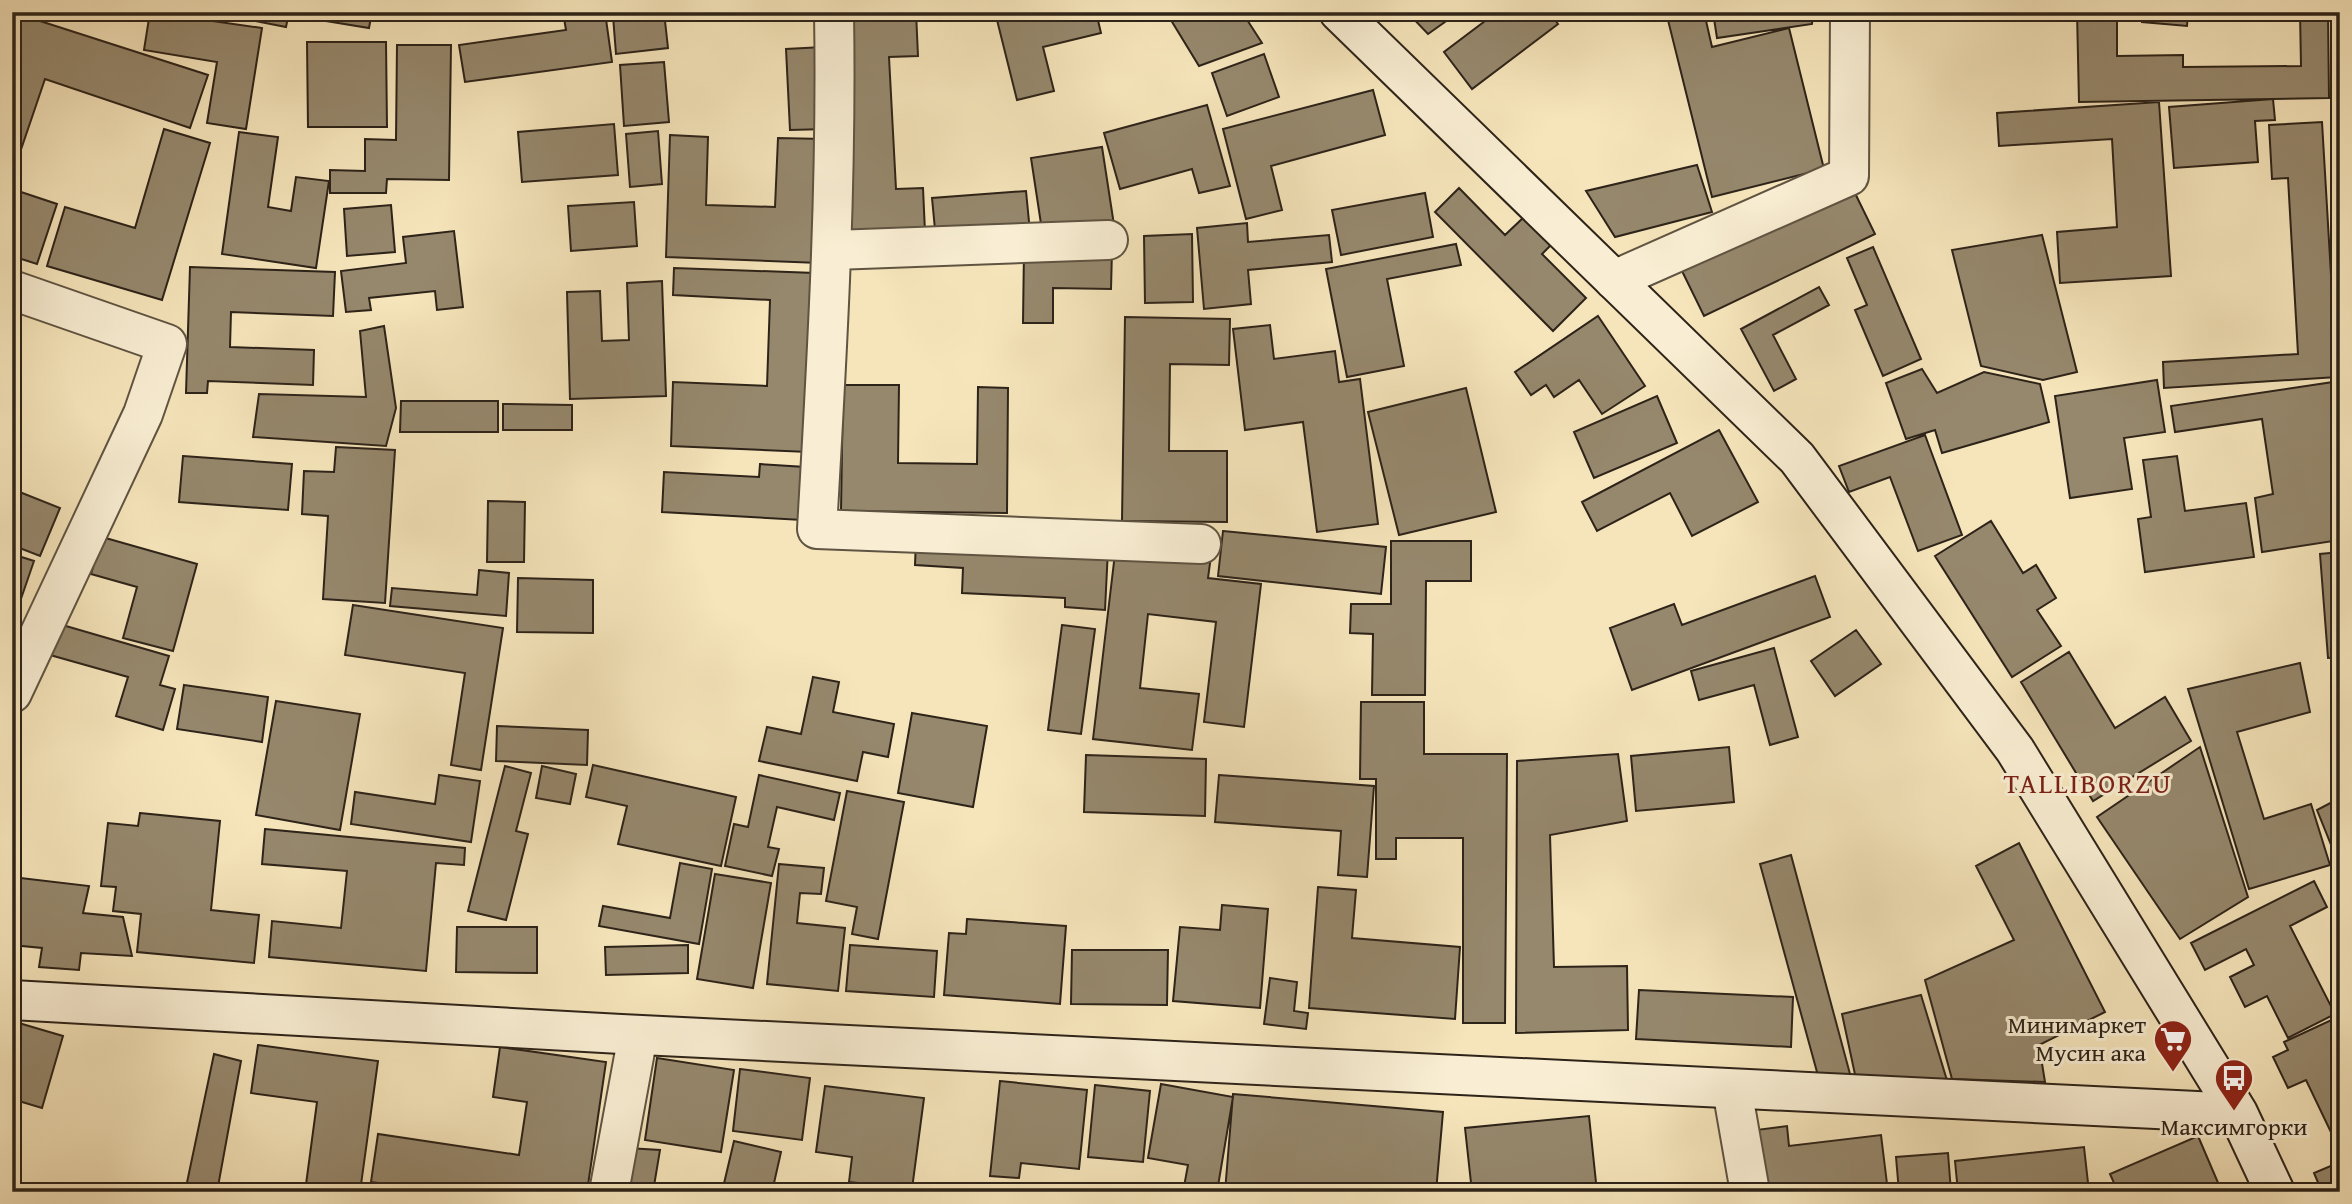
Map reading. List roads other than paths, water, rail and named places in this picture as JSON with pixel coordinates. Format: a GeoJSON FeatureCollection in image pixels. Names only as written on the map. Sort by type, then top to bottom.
{"type":"FeatureCollection","features":[{"type":"Feature","properties":{"kind":"street"},"geometry":{"type":"LineString","coordinates":[[834,12],[837,148],[834,250],[817,529],[1200,544]]}},
{"type":"Feature","properties":{"kind":"street"},"geometry":{"type":"LineString","coordinates":[[1339,12],[1797,458],[2015,750],[2238,1113],[2275,1192]]}},
{"type":"Feature","properties":{"kind":"street"},"geometry":{"type":"LineString","coordinates":[[1614,281],[1849,176],[1850,12]]}},
{"type":"Feature","properties":{"kind":"street"},"geometry":{"type":"LineString","coordinates":[[834,250],[1108,240]]}},
{"type":"Feature","properties":{"kind":"street"},"geometry":{"type":"LineString","coordinates":[[12,290],[167,344],[144,414],[14,683]]}},
{"type":"Feature","properties":{"kind":"street"},"geometry":{"type":"LineString","coordinates":[[12,1000],[638,1035],[2238,1113]]}},
{"type":"Feature","properties":{"kind":"street"},"geometry":{"type":"LineString","coordinates":[[609,1192],[638,1035]]}},
{"type":"Feature","properties":{"kind":"street"},"geometry":{"type":"LineString","coordinates":[[1732,1089],[1750,1192]]}},
{"type":"Feature","properties":{"kind":"place","name":"Минимаркет Мусин ака"},"geometry":{"type":"Point","coordinates":[2173,1073]}},
{"type":"Feature","properties":{"kind":"place","name":"Максимгорки"},"geometry":{"type":"Point","coordinates":[2234,1112]}},
{"type":"Feature","properties":{"kind":"district","name":"TALLIBORZU"},"geometry":{"type":"Point","coordinates":[2088,783]}}]}
